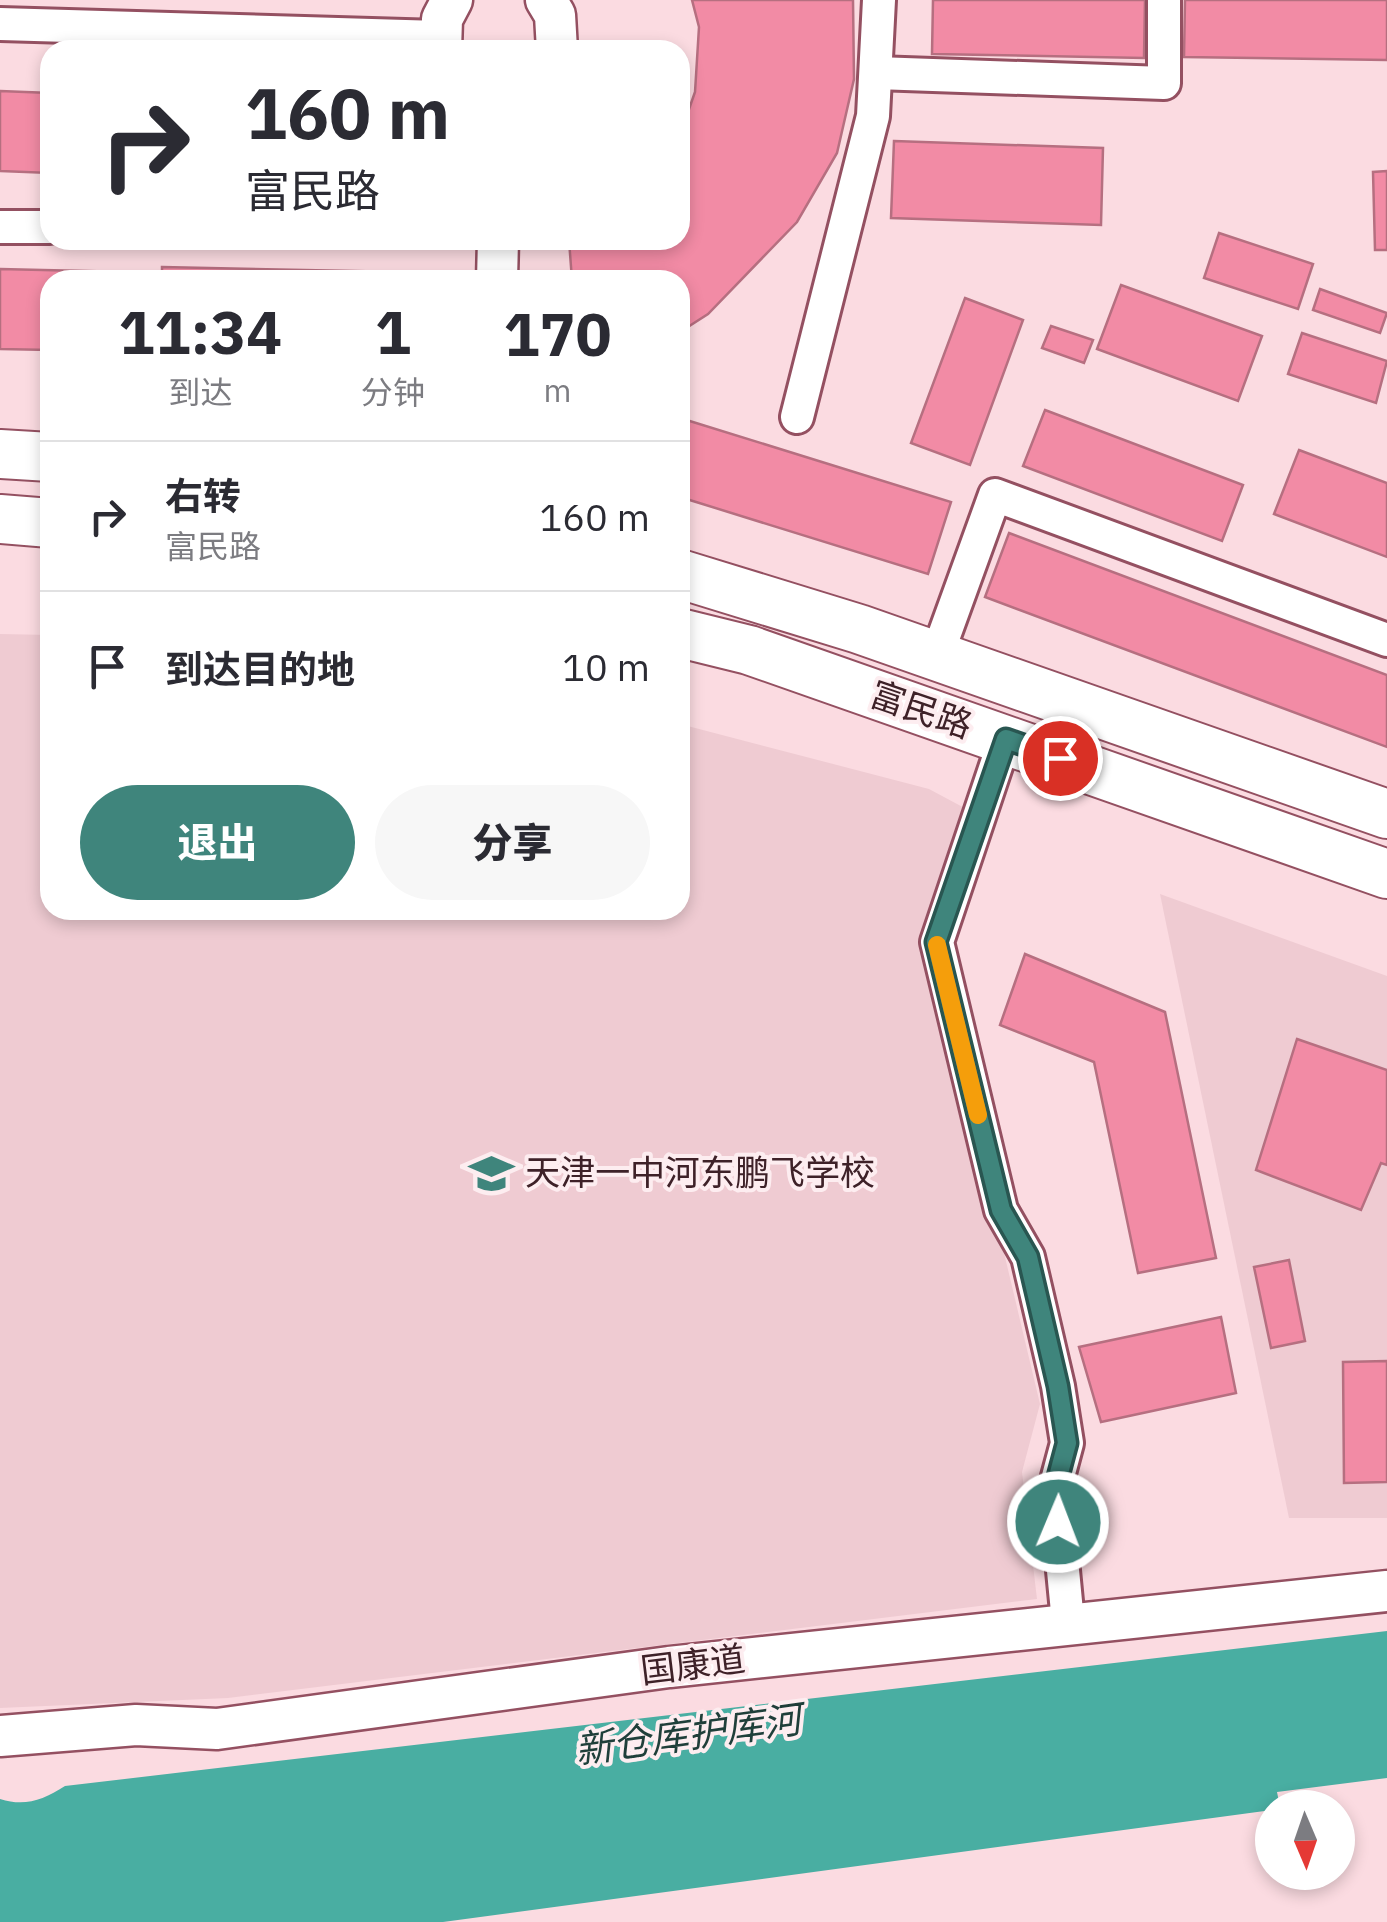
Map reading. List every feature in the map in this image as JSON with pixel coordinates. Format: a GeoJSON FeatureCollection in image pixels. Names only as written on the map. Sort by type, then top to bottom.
{"type":"FeatureCollection","features":[{"type":"Feature","properties":{"kind":"main road"},"geometry":{"type":"LineString","coordinates":[[0,454],[40,456]]}},
{"type":"Feature","properties":{"kind":"main road"},"geometry":{"type":"LineString","coordinates":[[0,519],[40,523]]}},
{"type":"Feature","properties":{"kind":"main road","name":"富民路"},"geometry":{"type":"LineString","coordinates":[[690,577],[936,655],[1387,814]]}},
{"type":"Feature","properties":{"kind":"main road","name":"富民路"},"geometry":{"type":"LineString","coordinates":[[690,635],[749,650],[1387,874]]}},
{"type":"Feature","properties":{"kind":"street"},"geometry":{"type":"LineString","coordinates":[[546,0],[555,15],[556,40]]}},
{"type":"Feature","properties":{"kind":"street"},"geometry":{"type":"LineString","coordinates":[[797,418],[873,116],[880,0]]}},
{"type":"Feature","properties":{"kind":"street"},"geometry":{"type":"LineString","coordinates":[[876,73],[1164,82],[1164,0]]}},
{"type":"Feature","properties":{"kind":"street"},"geometry":{"type":"LineString","coordinates":[[0,24],[444,29]]}},
{"type":"Feature","properties":{"kind":"street"},"geometry":{"type":"LineString","coordinates":[[0,227],[40,227]]}},
{"type":"Feature","properties":{"kind":"street"},"geometry":{"type":"LineString","coordinates":[[936,655],[995,494],[1387,640]]}},
{"type":"Feature","properties":{"kind":"street"},"geometry":{"type":"LineString","coordinates":[[1006,739],[936,942],[1001,1210],[1028,1257],[1058,1386],[1067,1443],[1055,1488],[1068,1622]]}},
{"type":"Feature","properties":{"kind":"street","name":"国康道"},"geometry":{"type":"LineString","coordinates":[[0,1736],[136,1725],[217,1730],[669,1666],[1387,1591]]}},
{"type":"Feature","properties":{"kind":"shaded area","name":"天津一中河东鹏飞学校"},"geometry":{"type":"Polygon","coordinates":[[[0,634],[40,635],[40,920],[690,920],[690,727],[929,789],[972,812],[930,942],[1040,1404],[1022,1472],[1037,1599],[228,1698],[0,1708],[0,634]]]}},
{"type":"Feature","properties":{"kind":"shaded area"},"geometry":{"type":"Polygon","coordinates":[[[1160,894],[1387,976],[1387,1518],[1289,1518],[1160,894]]]}},
{"type":"Feature","properties":{"kind":"water","name":"新仓库护库河"},"geometry":{"type":"Polygon","coordinates":[[[1387,1631],[1387,1778],[1293,1790],[1255,1790],[1255,1812],[443,1922],[0,1922],[0,1799],[26,1802],[65,1786],[1387,1631]]]}},
{"type":"Feature","properties":{"kind":"building"},"geometry":{"type":"Polygon","coordinates":[[[692,0],[853,0],[854,79],[837,153],[797,222],[708,314],[690,326],[690,270],[571,270],[570,250],[690,250],[690,106],[695,92],[699,27],[692,0]]]}},
{"type":"Feature","properties":{"kind":"building"},"geometry":{"type":"Polygon","coordinates":[[[933,0],[1145,0],[1144,58],[932,54],[933,0]]]}},
{"type":"Feature","properties":{"kind":"building"},"geometry":{"type":"Polygon","coordinates":[[[1185,0],[1387,0],[1387,60],[1184,57],[1185,0]]]}},
{"type":"Feature","properties":{"kind":"building"},"geometry":{"type":"Polygon","coordinates":[[[0,91],[40,93],[40,173],[0,171],[0,91]]]}},
{"type":"Feature","properties":{"kind":"building"},"geometry":{"type":"Polygon","coordinates":[[[894,141],[1103,148],[1101,225],[891,218],[894,141]]]}},
{"type":"Feature","properties":{"kind":"building"},"geometry":{"type":"Polygon","coordinates":[[[1387,171],[1387,250],[1375,250],[1373,172],[1387,171]]]}},
{"type":"Feature","properties":{"kind":"building"},"geometry":{"type":"Polygon","coordinates":[[[1219,233],[1313,264],[1298,309],[1204,278],[1219,233]]]}},
{"type":"Feature","properties":{"kind":"building"},"geometry":{"type":"Polygon","coordinates":[[[162,267],[306,270],[162,270],[162,267]]]}},
{"type":"Feature","properties":{"kind":"building"},"geometry":{"type":"Polygon","coordinates":[[[0,269],[43,270],[40,350],[0,349],[0,269]]]}},
{"type":"Feature","properties":{"kind":"building"},"geometry":{"type":"Polygon","coordinates":[[[1121,285],[1262,336],[1238,401],[1097,349],[1121,285]]]}},
{"type":"Feature","properties":{"kind":"building"},"geometry":{"type":"Polygon","coordinates":[[[1320,289],[1387,313],[1380,333],[1313,310],[1320,289]]]}},
{"type":"Feature","properties":{"kind":"building"},"geometry":{"type":"Polygon","coordinates":[[[965,298],[1023,320],[970,465],[911,443],[965,298]]]}},
{"type":"Feature","properties":{"kind":"building"},"geometry":{"type":"Polygon","coordinates":[[[1051,326],[1093,340],[1084,363],[1042,348],[1051,326]]]}},
{"type":"Feature","properties":{"kind":"building"},"geometry":{"type":"Polygon","coordinates":[[[1302,333],[1387,361],[1376,403],[1288,374],[1302,333]]]}},
{"type":"Feature","properties":{"kind":"building"},"geometry":{"type":"Polygon","coordinates":[[[1045,410],[1243,485],[1222,541],[1023,466],[1045,410]]]}},
{"type":"Feature","properties":{"kind":"building"},"geometry":{"type":"Polygon","coordinates":[[[690,421],[951,502],[928,574],[690,500],[690,421]]]}},
{"type":"Feature","properties":{"kind":"building"},"geometry":{"type":"Polygon","coordinates":[[[1299,450],[1387,483],[1387,557],[1274,514],[1299,450]]]}},
{"type":"Feature","properties":{"kind":"building"},"geometry":{"type":"Polygon","coordinates":[[[1009,533],[1387,675],[1387,747],[985,597],[1009,533]]]}},
{"type":"Feature","properties":{"kind":"building"},"geometry":{"type":"Polygon","coordinates":[[[1025,954],[1165,1012],[1216,1258],[1138,1273],[1094,1062],[1000,1025],[1025,954]]]}},
{"type":"Feature","properties":{"kind":"building"},"geometry":{"type":"Polygon","coordinates":[[[1297,1039],[1387,1070],[1387,1165],[1381,1163],[1361,1210],[1256,1170],[1297,1039]]]}},
{"type":"Feature","properties":{"kind":"building"},"geometry":{"type":"Polygon","coordinates":[[[1289,1260],[1305,1341],[1271,1348],[1254,1267],[1289,1260]]]}},
{"type":"Feature","properties":{"kind":"building"},"geometry":{"type":"Polygon","coordinates":[[[1221,1317],[1236,1393],[1101,1422],[1079,1347],[1221,1317]]]}},
{"type":"Feature","properties":{"kind":"building"},"geometry":{"type":"Polygon","coordinates":[[[1387,1361],[1387,1482],[1344,1483],[1343,1362],[1387,1361]]]}},
{"type":"Feature","properties":{"kind":"slow traffic"},"geometry":{"type":"LineString","coordinates":[[937,945],[978,1115]]}},
{"type":"Feature","properties":{"kind":"place","name":"天津一中河东鹏飞学校"},"geometry":{"type":"Point","coordinates":[492,1173]}},
{"type":"Feature","properties":{"kind":"route"},"geometry":{"type":"LineString","coordinates":[[1058,1522],[1055,1488],[1067,1443],[1058,1386],[1028,1257],[1001,1210],[936,942],[1006,739],[1060,758]]}}]}
